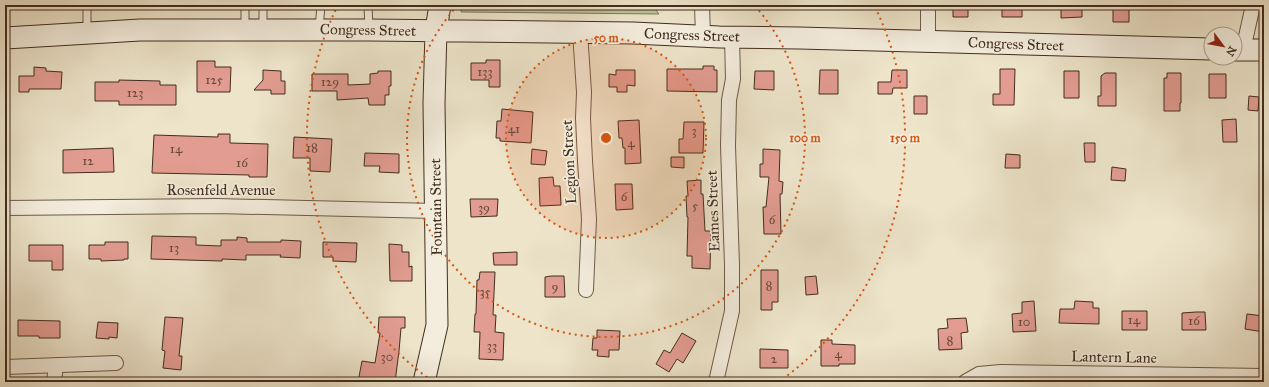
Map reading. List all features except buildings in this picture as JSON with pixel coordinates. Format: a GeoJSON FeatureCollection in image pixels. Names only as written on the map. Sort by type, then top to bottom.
{"type":"FeatureCollection","features":[{"type":"Feature","properties":{"kind":"main road","name":"Fountain Street"},"geometry":{"type":"LineString","coordinates":[[424,382],[437,325],[434,102],[436,30],[440,5]]}},
{"type":"Feature","properties":{"kind":"main road","name":"Congress Street"},"geometry":{"type":"LineString","coordinates":[[5,38],[140,30],[436,30],[633,33],[732,37],[1203,49]]}},
{"type":"Feature","properties":{"kind":"main road"},"geometry":{"type":"LineString","coordinates":[[1243,50],[1264,50]]}},
{"type":"Feature","properties":{"kind":"street"},"geometry":{"type":"LineString","coordinates":[[702,5],[703,36]]}},
{"type":"Feature","properties":{"kind":"street"},"geometry":{"type":"LineString","coordinates":[[928,5],[928,41]]}},
{"type":"Feature","properties":{"kind":"street"},"geometry":{"type":"LineString","coordinates":[[1243,37],[1253,5]]}},
{"type":"Feature","properties":{"kind":"street","name":"Legion Street"},"geometry":{"type":"LineString","coordinates":[[580,32],[584,92],[583,118],[585,161],[589,219],[586,290]]}},
{"type":"Feature","properties":{"kind":"street","name":"Eames Street"},"geometry":{"type":"LineString","coordinates":[[716,382],[732,312],[732,261],[728,146],[729,100],[733,79],[732,37]]}},
{"type":"Feature","properties":{"kind":"street","name":"Rosenfeld Avenue"},"geometry":{"type":"LineString","coordinates":[[5,208],[216,206],[436,211]]}},
{"type":"Feature","properties":{"kind":"street"},"geometry":{"type":"LineString","coordinates":[[5,367],[116,363]]}},
{"type":"Feature","properties":{"kind":"street"},"geometry":{"type":"LineString","coordinates":[[54,382],[56,365]]}},
{"type":"Feature","properties":{"kind":"street","name":"Lantern Lane"},"geometry":{"type":"LineString","coordinates":[[965,382],[979,374],[1001,372],[1034,377],[1264,376]]}},
{"type":"Feature","properties":{"kind":"lane"},"geometry":{"type":"LineString","coordinates":[[86,5],[87,33]]}},
{"type":"Feature","properties":{"kind":"lane"},"geometry":{"type":"LineString","coordinates":[[245,5],[254,29]]}},
{"type":"Feature","properties":{"kind":"lane"},"geometry":{"type":"LineString","coordinates":[[254,29],[263,5]]}},
{"type":"Feature","properties":{"kind":"lane"},"geometry":{"type":"LineString","coordinates":[[319,29],[321,5]]}},
{"type":"Feature","properties":{"kind":"lane"},"geometry":{"type":"LineString","coordinates":[[368,5],[369,30]]}},
{"type":"Feature","properties":{"kind":"green space"},"geometry":{"type":"Polygon","coordinates":[[[462,5],[652,5],[659,14],[461,12],[462,5]]]}}]}
